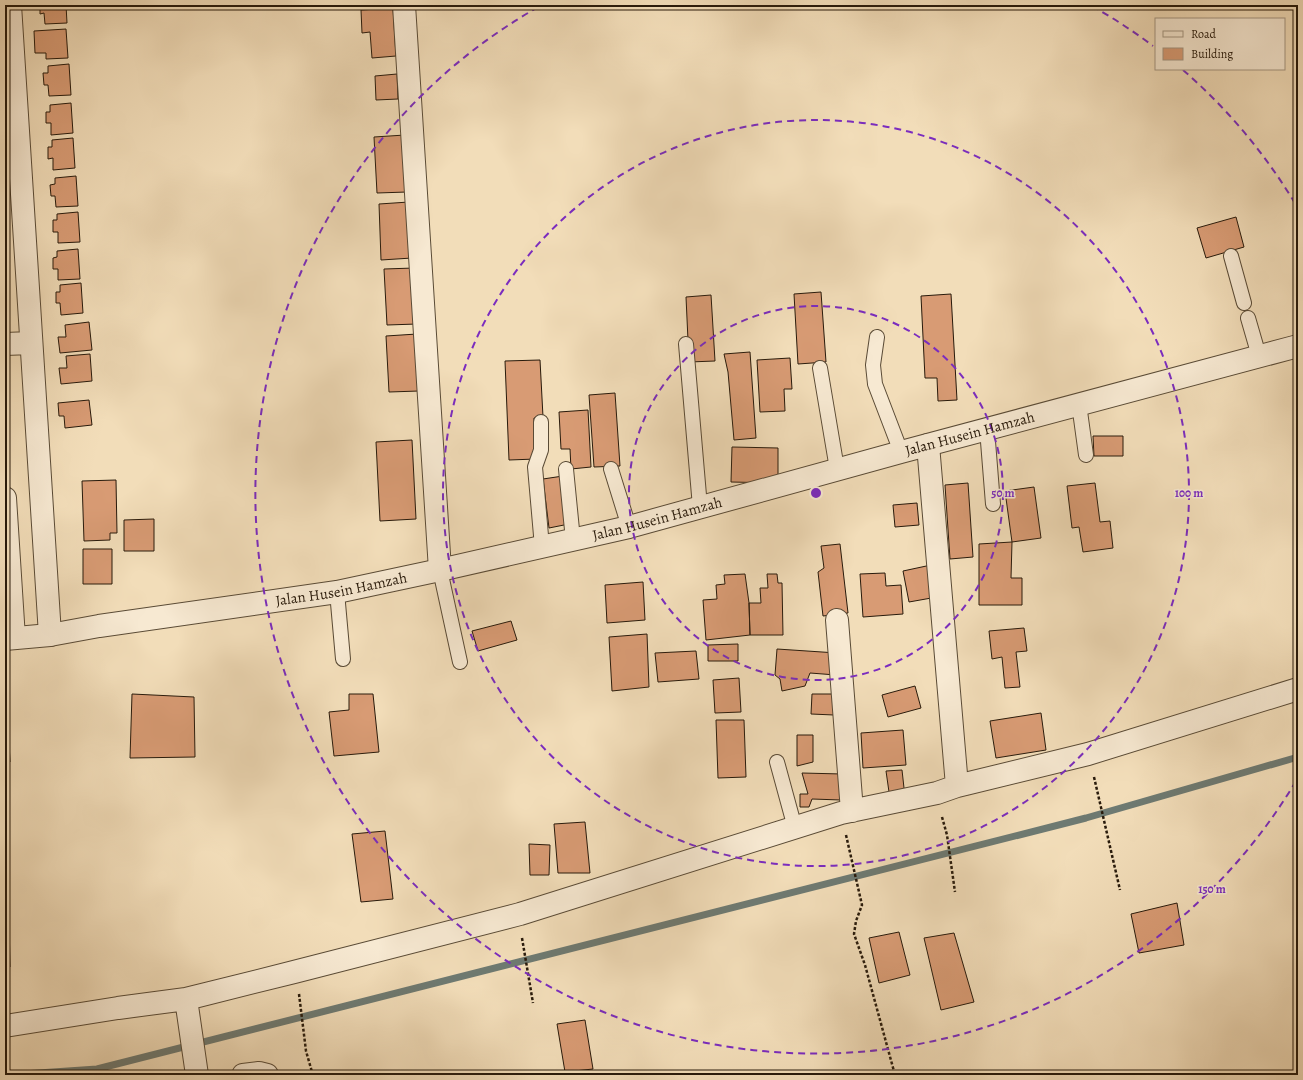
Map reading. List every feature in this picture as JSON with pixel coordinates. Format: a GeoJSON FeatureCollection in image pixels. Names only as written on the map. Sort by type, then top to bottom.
{"type":"FeatureCollection","features":[{"type":"Feature","properties":{"kind":"street"},"geometry":{"type":"LineString","coordinates":[[10,5],[30,343],[50,635]]}},
{"type":"Feature","properties":{"kind":"street"},"geometry":{"type":"LineString","coordinates":[[404,5],[440,570]]}},
{"type":"Feature","properties":{"kind":"street"},"geometry":{"type":"LineString","coordinates":[[5,344],[30,343]]}},
{"type":"Feature","properties":{"kind":"street","name":"Jalan Husein Hamzah"},"geometry":{"type":"LineString","coordinates":[[10,639],[50,635],[99,626],[337,592],[573,540],[629,527],[901,452],[1298,346]]}},
{"type":"Feature","properties":{"kind":"street"},"geometry":{"type":"LineString","coordinates":[[928,445],[957,786]]}},
{"type":"Feature","properties":{"kind":"street"},"geometry":{"type":"LineString","coordinates":[[5,498],[10,639]]}},
{"type":"Feature","properties":{"kind":"street"},"geometry":{"type":"LineString","coordinates":[[837,620],[846,812]]}},
{"type":"Feature","properties":{"kind":"street"},"geometry":{"type":"LineString","coordinates":[[5,1026],[118,1008],[187,1006],[520,914],[846,812],[937,793],[957,786],[1088,754],[1298,689]]}},
{"type":"Feature","properties":{"kind":"street"},"geometry":{"type":"LineString","coordinates":[[187,1006],[196,1071]]}},
{"type":"Feature","properties":{"kind":"street"},"geometry":{"type":"LineString","coordinates":[[243,1075],[267,1075]]}},
{"type":"Feature","properties":{"kind":"lane"},"geometry":{"type":"LineString","coordinates":[[1231,256],[1244,303]]}},
{"type":"Feature","properties":{"kind":"lane"},"geometry":{"type":"LineString","coordinates":[[1248,318],[1259,356]]}},
{"type":"Feature","properties":{"kind":"lane"},"geometry":{"type":"LineString","coordinates":[[877,337],[874,365],[875,384],[901,452]]}},
{"type":"Feature","properties":{"kind":"lane"},"geometry":{"type":"LineString","coordinates":[[686,344],[700,507]]}},
{"type":"Feature","properties":{"kind":"lane"},"geometry":{"type":"LineString","coordinates":[[820,368],[837,470]]}},
{"type":"Feature","properties":{"kind":"lane"},"geometry":{"type":"LineString","coordinates":[[1079,404],[1086,455]]}},
{"type":"Feature","properties":{"kind":"lane"},"geometry":{"type":"LineString","coordinates":[[540,422],[541,450],[535,467],[542,547]]}},
{"type":"Feature","properties":{"kind":"lane"},"geometry":{"type":"LineString","coordinates":[[987,429],[993,504]]}},
{"type":"Feature","properties":{"kind":"lane"},"geometry":{"type":"LineString","coordinates":[[566,470],[573,540]]}},
{"type":"Feature","properties":{"kind":"lane"},"geometry":{"type":"LineString","coordinates":[[611,470],[629,527]]}},
{"type":"Feature","properties":{"kind":"lane"},"geometry":{"type":"LineString","coordinates":[[440,570],[460,662]]}},
{"type":"Feature","properties":{"kind":"lane"},"geometry":{"type":"LineString","coordinates":[[337,592],[343,659]]}},
{"type":"Feature","properties":{"kind":"lane"},"geometry":{"type":"LineString","coordinates":[[777,762],[795,828]]}},
{"type":"Feature","properties":{"kind":"path"},"geometry":{"type":"LineString","coordinates":[[1092,770],[1120,890]]}},
{"type":"Feature","properties":{"kind":"path"},"geometry":{"type":"LineString","coordinates":[[846,812],[853,864],[862,905],[856,921],[854,934],[865,965],[895,1075]]}},
{"type":"Feature","properties":{"kind":"path"},"geometry":{"type":"LineString","coordinates":[[947,835],[955,892]]}},
{"type":"Feature","properties":{"kind":"path"},"geometry":{"type":"LineString","coordinates":[[523,945],[534,1003]]}},
{"type":"Feature","properties":{"kind":"path"},"geometry":{"type":"LineString","coordinates":[[302,1007],[306,1051],[312,1072]]}},
{"type":"Feature","properties":{"kind":"building"},"geometry":{"type":"Polygon","coordinates":[[[40,5],[66,5],[67,23],[45,24],[44,13],[40,14],[40,5]]]}},
{"type":"Feature","properties":{"kind":"building"},"geometry":{"type":"Polygon","coordinates":[[[393,8],[396,56],[372,58],[370,32],[362,33],[361,10],[393,8]]]}},
{"type":"Feature","properties":{"kind":"building"},"geometry":{"type":"Polygon","coordinates":[[[66,29],[68,58],[46,59],[46,53],[35,53],[34,31],[66,29]]]}},
{"type":"Feature","properties":{"kind":"building"},"geometry":{"type":"Polygon","coordinates":[[[69,64],[71,95],[49,96],[48,85],[44,85],[43,73],[48,73],[48,66],[69,64]]]}},
{"type":"Feature","properties":{"kind":"building"},"geometry":{"type":"Polygon","coordinates":[[[397,74],[398,99],[376,100],[375,76],[397,74]]]}},
{"type":"Feature","properties":{"kind":"building"},"geometry":{"type":"Polygon","coordinates":[[[71,103],[73,133],[51,135],[51,123],[46,123],[46,112],[50,112],[50,105],[71,103]]]}},
{"type":"Feature","properties":{"kind":"building"},"geometry":{"type":"Polygon","coordinates":[[[405,135],[407,192],[377,193],[374,137],[405,135]]]}},
{"type":"Feature","properties":{"kind":"building"},"geometry":{"type":"Polygon","coordinates":[[[73,138],[75,168],[53,170],[53,158],[48,159],[48,147],[52,147],[52,140],[73,138]]]}},
{"type":"Feature","properties":{"kind":"building"},"geometry":{"type":"Polygon","coordinates":[[[76,176],[78,206],[56,207],[55,196],[51,196],[50,185],[55,184],[55,178],[76,176]]]}},
{"type":"Feature","properties":{"kind":"building"},"geometry":{"type":"Polygon","coordinates":[[[409,202],[412,258],[381,260],[379,204],[409,202]]]}},
{"type":"Feature","properties":{"kind":"building"},"geometry":{"type":"Polygon","coordinates":[[[78,212],[80,242],[58,243],[58,232],[53,232],[53,220],[57,220],[57,214],[78,212]]]}},
{"type":"Feature","properties":{"kind":"building"},"geometry":{"type":"Polygon","coordinates":[[[1236,217],[1244,247],[1206,258],[1197,228],[1236,217]]]}},
{"type":"Feature","properties":{"kind":"building"},"geometry":{"type":"Polygon","coordinates":[[[78,249],[80,279],[58,280],[58,269],[53,269],[53,258],[57,257],[57,251],[78,249]]]}},
{"type":"Feature","properties":{"kind":"building"},"geometry":{"type":"Polygon","coordinates":[[[414,268],[417,324],[387,325],[384,269],[414,268]]]}},
{"type":"Feature","properties":{"kind":"building"},"geometry":{"type":"Polygon","coordinates":[[[81,283],[83,313],[61,315],[60,303],[56,303],[56,292],[60,292],[60,285],[81,283]]]}},
{"type":"Feature","properties":{"kind":"building"},"geometry":{"type":"Polygon","coordinates":[[[821,292],[826,362],[798,364],[794,294],[821,292]]]}},
{"type":"Feature","properties":{"kind":"building"},"geometry":{"type":"Polygon","coordinates":[[[951,294],[957,400],[938,401],[937,378],[925,378],[921,296],[951,294]]]}},
{"type":"Feature","properties":{"kind":"building"},"geometry":{"type":"Polygon","coordinates":[[[711,295],[715,361],[689,362],[686,297],[711,295]]]}},
{"type":"Feature","properties":{"kind":"building"},"geometry":{"type":"Polygon","coordinates":[[[89,322],[92,350],[60,353],[58,337],[66,337],[65,325],[89,322]]]}},
{"type":"Feature","properties":{"kind":"building"},"geometry":{"type":"Polygon","coordinates":[[[417,334],[419,391],[389,392],[386,336],[417,334]]]}},
{"type":"Feature","properties":{"kind":"building"},"geometry":{"type":"Polygon","coordinates":[[[750,352],[756,438],[734,440],[728,372],[724,354],[750,352]]]}},
{"type":"Feature","properties":{"kind":"building"},"geometry":{"type":"Polygon","coordinates":[[[90,354],[92,381],[61,384],[59,368],[67,368],[66,356],[90,354]]]}},
{"type":"Feature","properties":{"kind":"building"},"geometry":{"type":"Polygon","coordinates":[[[790,358],[792,389],[784,389],[785,411],[760,412],[757,360],[790,358]]]}},
{"type":"Feature","properties":{"kind":"building"},"geometry":{"type":"Polygon","coordinates":[[[540,360],[543,417],[534,418],[536,459],[509,460],[505,361],[540,360]]]}},
{"type":"Feature","properties":{"kind":"building"},"geometry":{"type":"Polygon","coordinates":[[[615,393],[620,466],[594,467],[589,395],[615,393]]]}},
{"type":"Feature","properties":{"kind":"building"},"geometry":{"type":"Polygon","coordinates":[[[89,400],[92,425],[65,428],[64,416],[59,416],[58,403],[89,400]]]}},
{"type":"Feature","properties":{"kind":"building"},"geometry":{"type":"Polygon","coordinates":[[[588,410],[591,467],[571,469],[570,449],[561,449],[559,412],[588,410]]]}},
{"type":"Feature","properties":{"kind":"building"},"geometry":{"type":"Polygon","coordinates":[[[1093,436],[1123,436],[1123,456],[1094,456],[1093,436]]]}},
{"type":"Feature","properties":{"kind":"building"},"geometry":{"type":"Polygon","coordinates":[[[412,440],[416,519],[380,521],[376,442],[412,440]]]}},
{"type":"Feature","properties":{"kind":"building"},"geometry":{"type":"Polygon","coordinates":[[[732,447],[778,448],[778,483],[731,482],[732,447]]]}},
{"type":"Feature","properties":{"kind":"building"},"geometry":{"type":"Polygon","coordinates":[[[563,476],[569,524],[549,528],[543,479],[563,476]]]}},
{"type":"Feature","properties":{"kind":"building"},"geometry":{"type":"Polygon","coordinates":[[[116,480],[117,533],[110,533],[110,540],[84,541],[82,481],[116,480]]]}},
{"type":"Feature","properties":{"kind":"building"},"geometry":{"type":"Polygon","coordinates":[[[968,483],[973,557],[950,559],[945,485],[968,483]]]}},
{"type":"Feature","properties":{"kind":"building"},"geometry":{"type":"Polygon","coordinates":[[[1095,483],[1100,522],[1110,521],[1113,548],[1083,552],[1079,527],[1072,528],[1067,486],[1095,483]]]}},
{"type":"Feature","properties":{"kind":"building"},"geometry":{"type":"Polygon","coordinates":[[[1034,487],[1041,538],[1012,542],[1005,491],[1034,487]]]}},
{"type":"Feature","properties":{"kind":"building"},"geometry":{"type":"Polygon","coordinates":[[[917,503],[919,525],[895,527],[893,505],[917,503]]]}},
{"type":"Feature","properties":{"kind":"building"},"geometry":{"type":"Polygon","coordinates":[[[154,519],[154,551],[124,551],[124,520],[154,519]]]}},
{"type":"Feature","properties":{"kind":"building"},"geometry":{"type":"Polygon","coordinates":[[[1012,542],[1011,578],[1022,578],[1022,605],[979,605],[979,544],[1012,542]]]}},
{"type":"Feature","properties":{"kind":"building"},"geometry":{"type":"Polygon","coordinates":[[[840,544],[848,613],[823,616],[818,572],[824,568],[821,546],[840,544]]]}},
{"type":"Feature","properties":{"kind":"building"},"geometry":{"type":"Polygon","coordinates":[[[83,549],[112,549],[112,584],[83,584],[83,549]]]}},
{"type":"Feature","properties":{"kind":"building"},"geometry":{"type":"Polygon","coordinates":[[[931,565],[937,597],[909,602],[903,571],[931,565]]]}},
{"type":"Feature","properties":{"kind":"building"},"geometry":{"type":"Polygon","coordinates":[[[885,573],[886,586],[901,585],[903,614],[863,617],[860,574],[885,573]]]}},
{"type":"Feature","properties":{"kind":"building"},"geometry":{"type":"Polygon","coordinates":[[[745,574],[749,603],[750,635],[706,640],[703,600],[717,599],[716,585],[725,584],[724,575],[745,574]]]}},
{"type":"Feature","properties":{"kind":"building"},"geometry":{"type":"Polygon","coordinates":[[[767,574],[777,574],[778,583],[782,583],[783,635],[750,635],[749,603],[761,603],[760,588],[768,588],[767,574]]]}},
{"type":"Feature","properties":{"kind":"building"},"geometry":{"type":"Polygon","coordinates":[[[643,582],[645,620],[607,623],[605,585],[643,582]]]}},
{"type":"Feature","properties":{"kind":"building"},"geometry":{"type":"Polygon","coordinates":[[[511,621],[517,640],[478,651],[472,631],[511,621]]]}},
{"type":"Feature","properties":{"kind":"building"},"geometry":{"type":"Polygon","coordinates":[[[1024,628],[1027,651],[1016,652],[1020,687],[1005,688],[1002,657],[992,659],[989,631],[1024,628]]]}},
{"type":"Feature","properties":{"kind":"building"},"geometry":{"type":"Polygon","coordinates":[[[647,634],[649,687],[612,691],[609,637],[647,634]]]}},
{"type":"Feature","properties":{"kind":"building"},"geometry":{"type":"Polygon","coordinates":[[[738,644],[738,661],[708,661],[708,645],[738,644]]]}},
{"type":"Feature","properties":{"kind":"building"},"geometry":{"type":"Polygon","coordinates":[[[777,649],[837,653],[836,675],[810,673],[805,686],[782,691],[780,679],[775,675],[777,649]]]}},
{"type":"Feature","properties":{"kind":"building"},"geometry":{"type":"Polygon","coordinates":[[[696,651],[699,679],[658,682],[655,653],[696,651]]]}},
{"type":"Feature","properties":{"kind":"building"},"geometry":{"type":"Polygon","coordinates":[[[739,678],[741,712],[715,713],[713,680],[739,678]]]}},
{"type":"Feature","properties":{"kind":"building"},"geometry":{"type":"Polygon","coordinates":[[[6,682],[10,762],[5,762],[6,682]]]}},
{"type":"Feature","properties":{"kind":"building"},"geometry":{"type":"Polygon","coordinates":[[[915,686],[921,708],[888,717],[882,695],[915,686]]]}},
{"type":"Feature","properties":{"kind":"building"},"geometry":{"type":"Polygon","coordinates":[[[132,694],[194,697],[195,757],[130,758],[132,694]]]}},
{"type":"Feature","properties":{"kind":"building"},"geometry":{"type":"Polygon","coordinates":[[[349,694],[373,694],[379,752],[334,756],[329,712],[349,710],[349,694]]]}},
{"type":"Feature","properties":{"kind":"building"},"geometry":{"type":"Polygon","coordinates":[[[812,694],[834,694],[834,715],[811,714],[812,694]]]}},
{"type":"Feature","properties":{"kind":"building"},"geometry":{"type":"Polygon","coordinates":[[[1041,713],[1046,750],[996,758],[990,721],[1041,713]]]}},
{"type":"Feature","properties":{"kind":"building"},"geometry":{"type":"Polygon","coordinates":[[[716,720],[744,720],[746,777],[718,778],[716,720]]]}},
{"type":"Feature","properties":{"kind":"building"},"geometry":{"type":"Polygon","coordinates":[[[903,730],[906,765],[863,768],[861,733],[903,730]]]}},
{"type":"Feature","properties":{"kind":"building"},"geometry":{"type":"Polygon","coordinates":[[[797,735],[813,735],[813,762],[797,766],[797,735]]]}},
{"type":"Feature","properties":{"kind":"building"},"geometry":{"type":"Polygon","coordinates":[[[902,770],[905,797],[890,799],[886,771],[902,770]]]}},
{"type":"Feature","properties":{"kind":"building"},"geometry":{"type":"Polygon","coordinates":[[[802,773],[842,774],[841,800],[812,799],[809,807],[800,807],[800,794],[808,794],[802,773]]]}},
{"type":"Feature","properties":{"kind":"building"},"geometry":{"type":"Polygon","coordinates":[[[585,822],[590,873],[558,873],[554,824],[585,822]]]}},
{"type":"Feature","properties":{"kind":"building"},"geometry":{"type":"Polygon","coordinates":[[[385,831],[393,899],[361,902],[352,834],[385,831]]]}},
{"type":"Feature","properties":{"kind":"building"},"geometry":{"type":"Polygon","coordinates":[[[529,844],[550,845],[549,875],[530,875],[529,844]]]}},
{"type":"Feature","properties":{"kind":"building"},"geometry":{"type":"Polygon","coordinates":[[[1177,903],[1184,945],[1139,953],[1131,914],[1177,903]]]}},
{"type":"Feature","properties":{"kind":"building"},"geometry":{"type":"Polygon","coordinates":[[[5,920],[9,920],[10,967],[5,967],[5,920]]]}},
{"type":"Feature","properties":{"kind":"building"},"geometry":{"type":"Polygon","coordinates":[[[899,932],[910,975],[879,983],[869,938],[899,932]]]}},
{"type":"Feature","properties":{"kind":"building"},"geometry":{"type":"Polygon","coordinates":[[[954,933],[974,1002],[941,1010],[924,938],[954,933]]]}},
{"type":"Feature","properties":{"kind":"building"},"geometry":{"type":"Polygon","coordinates":[[[585,1020],[593,1069],[565,1072],[557,1024],[585,1020]]]}},
{"type":"Feature","properties":{"kind":"waterway"},"geometry":{"type":"LineString","coordinates":[[9,1075],[97,1069],[1086,818],[1298,757]]}}]}
